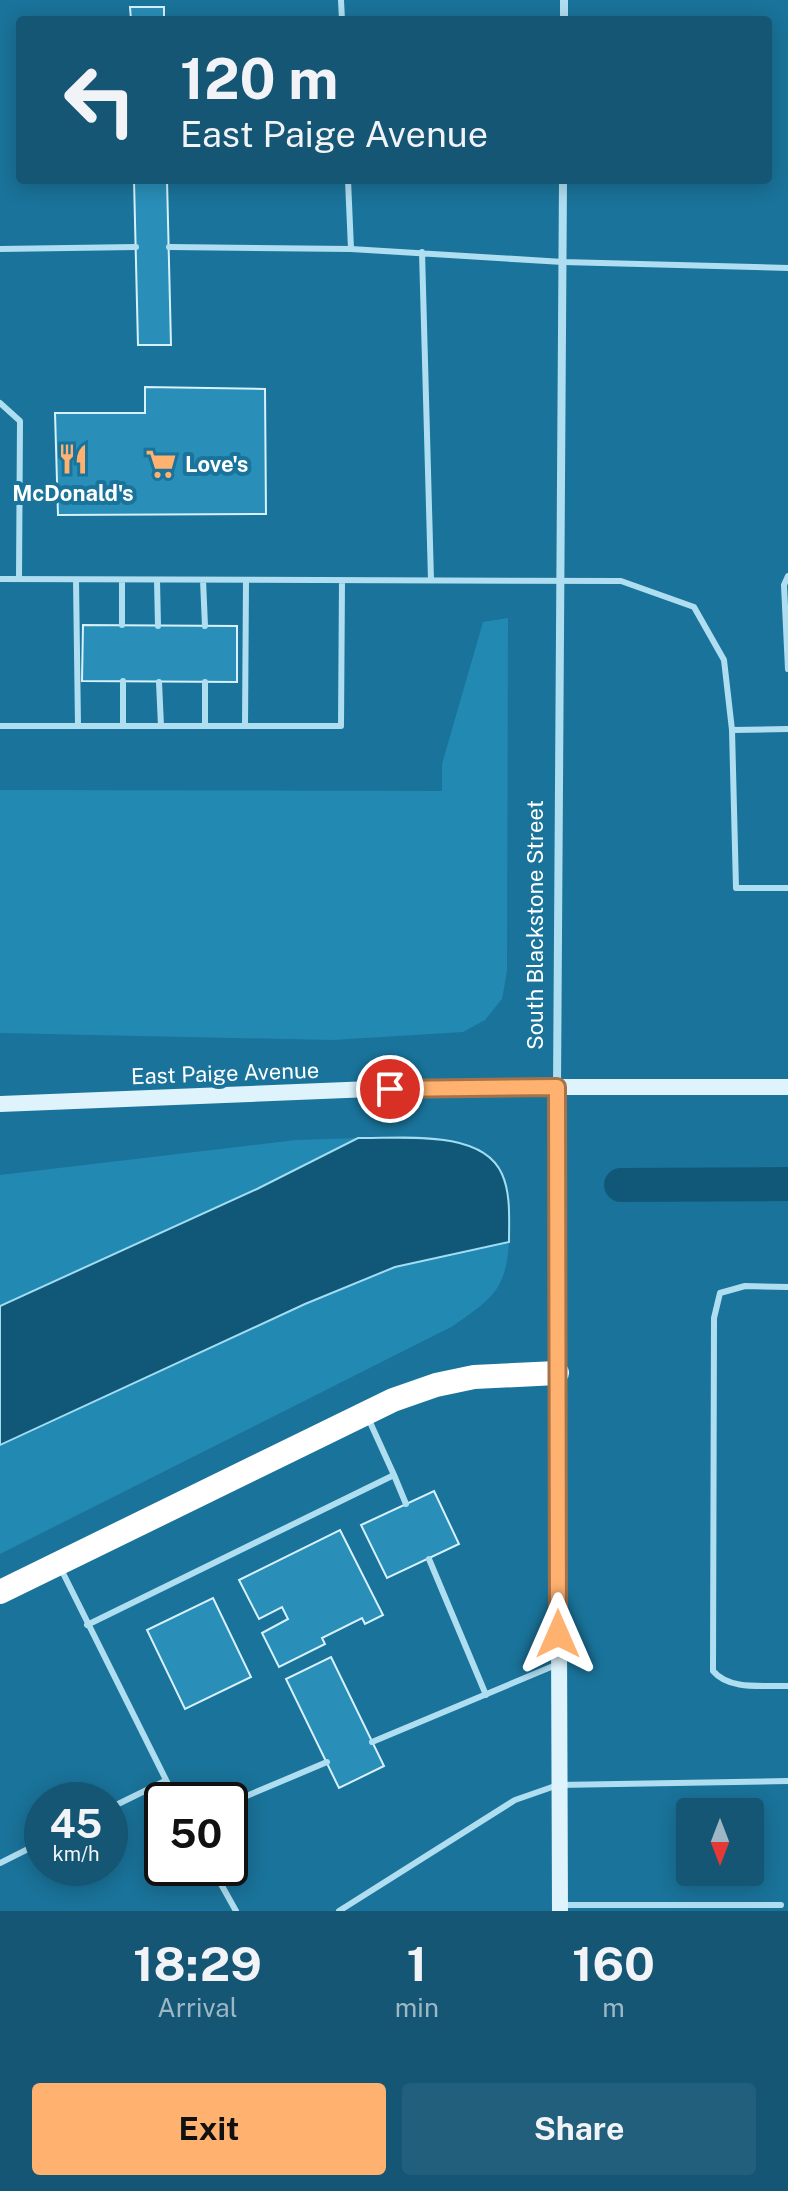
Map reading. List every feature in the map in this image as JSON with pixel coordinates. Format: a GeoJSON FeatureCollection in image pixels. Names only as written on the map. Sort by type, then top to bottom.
{"type":"FeatureCollection","features":[{"type":"Feature","properties":{"kind":"highway"},"geometry":{"type":"LineString","coordinates":[[0,1592],[393,1400],[436,1385],[474,1377],[557,1373]]}},
{"type":"Feature","properties":{"kind":"main road","name":"East Paige Avenue"},"geometry":{"type":"LineString","coordinates":[[0,1104],[420,1087],[788,1087]]}},
{"type":"Feature","properties":{"kind":"main road","name":"South Blackstone Street"},"geometry":{"type":"LineString","coordinates":[[557,1087],[560,1908]]}},
{"type":"Feature","properties":{"kind":"street","name":"South Blackstone Street"},"geometry":{"type":"LineString","coordinates":[[557,1087],[563,184]]}},
{"type":"Feature","properties":{"kind":"lane"},"geometry":{"type":"LineString","coordinates":[[348,184],[351,249]]}},
{"type":"Feature","properties":{"kind":"lane"},"geometry":{"type":"LineString","coordinates":[[0,249],[136,247]]}},
{"type":"Feature","properties":{"kind":"lane"},"geometry":{"type":"LineString","coordinates":[[169,247],[351,249],[563,262],[788,268]]}},
{"type":"Feature","properties":{"kind":"lane"},"geometry":{"type":"LineString","coordinates":[[422,252],[431,580]]}},
{"type":"Feature","properties":{"kind":"lane"},"geometry":{"type":"LineString","coordinates":[[0,403],[20,421],[19,579]]}},
{"type":"Feature","properties":{"kind":"lane"},"geometry":{"type":"LineString","coordinates":[[788,576],[784,585],[788,669]]}},
{"type":"Feature","properties":{"kind":"lane"},"geometry":{"type":"LineString","coordinates":[[0,579],[621,581],[694,607],[724,660],[732,730],[736,888],[788,888]]}},
{"type":"Feature","properties":{"kind":"lane"},"geometry":{"type":"LineString","coordinates":[[76,580],[78,726]]}},
{"type":"Feature","properties":{"kind":"lane"},"geometry":{"type":"LineString","coordinates":[[122,580],[122,625]]}},
{"type":"Feature","properties":{"kind":"lane"},"geometry":{"type":"LineString","coordinates":[[157,580],[158,626]]}},
{"type":"Feature","properties":{"kind":"lane"},"geometry":{"type":"LineString","coordinates":[[203,580],[205,626]]}},
{"type":"Feature","properties":{"kind":"lane"},"geometry":{"type":"LineString","coordinates":[[245,726],[246,580]]}},
{"type":"Feature","properties":{"kind":"lane"},"geometry":{"type":"LineString","coordinates":[[0,726],[341,726],[342,581]]}},
{"type":"Feature","properties":{"kind":"lane"},"geometry":{"type":"LineString","coordinates":[[123,681],[123,726]]}},
{"type":"Feature","properties":{"kind":"lane"},"geometry":{"type":"LineString","coordinates":[[159,682],[161,726]]}},
{"type":"Feature","properties":{"kind":"lane"},"geometry":{"type":"LineString","coordinates":[[205,682],[205,726]]}},
{"type":"Feature","properties":{"kind":"lane"},"geometry":{"type":"LineString","coordinates":[[732,730],[788,729]]}},
{"type":"Feature","properties":{"kind":"lane"},"geometry":{"type":"LineString","coordinates":[[788,1287],[745,1286],[720,1293],[714,1318],[713,1671],[721,1680],[744,1685],[788,1686]]}},
{"type":"Feature","properties":{"kind":"lane"},"geometry":{"type":"LineString","coordinates":[[366,1413],[406,1504]]}},
{"type":"Feature","properties":{"kind":"lane"},"geometry":{"type":"LineString","coordinates":[[87,1625],[394,1475]]}},
{"type":"Feature","properties":{"kind":"lane"},"geometry":{"type":"LineString","coordinates":[[429,1559],[486,1695]]}},
{"type":"Feature","properties":{"kind":"lane"},"geometry":{"type":"LineString","coordinates":[[58,1564],[165,1781],[128,1799]]}},
{"type":"Feature","properties":{"kind":"lane"},"geometry":{"type":"LineString","coordinates":[[372,1742],[558,1664]]}},
{"type":"Feature","properties":{"kind":"lane"},"geometry":{"type":"LineString","coordinates":[[248,1795],[327,1762]]}},
{"type":"Feature","properties":{"kind":"lane"},"geometry":{"type":"LineString","coordinates":[[339,1911],[515,1800],[558,1785],[788,1781]]}},
{"type":"Feature","properties":{"kind":"lane"},"geometry":{"type":"LineString","coordinates":[[0,1863],[24,1851]]}},
{"type":"Feature","properties":{"kind":"lane"},"geometry":{"type":"LineString","coordinates":[[222,1886],[236,1911]]}},
{"type":"Feature","properties":{"kind":"lane"},"geometry":{"type":"LineString","coordinates":[[560,1908],[781,1905]]}},
{"type":"Feature","properties":{"kind":"shaded area"},"geometry":{"type":"Polygon","coordinates":[[[508,618],[507,971],[502,999],[485,1020],[463,1032],[333,1040],[0,1033],[0,790],[442,791],[442,764],[483,622],[508,618]]]}},
{"type":"Feature","properties":{"kind":"shaded area"},"geometry":{"type":"Polygon","coordinates":[[[358,1138],[257,1189],[0,1306],[0,1175],[296,1140],[358,1138]]]}},
{"type":"Feature","properties":{"kind":"shaded area"},"geometry":{"type":"Polygon","coordinates":[[[358,1138],[438,1139],[477,1149],[492,1159],[502,1174],[507,1190],[509,1242],[395,1267],[305,1304],[0,1445],[0,1306],[257,1189],[358,1138]]]}},
{"type":"Feature","properties":{"kind":"shaded area"},"geometry":{"type":"Polygon","coordinates":[[[509,1242],[504,1272],[494,1292],[453,1326],[0,1554],[0,1445],[305,1304],[395,1267],[509,1242]]]}},
{"type":"Feature","properties":{"kind":"building"},"geometry":{"type":"Polygon","coordinates":[[[130,7],[164,7],[164,16],[131,16],[130,7]]]}},
{"type":"Feature","properties":{"kind":"building"},"geometry":{"type":"Polygon","coordinates":[[[134,184],[167,184],[171,345],[138,345],[134,184]]]}},
{"type":"Feature","properties":{"kind":"building","name":"Love's"},"geometry":{"type":"Polygon","coordinates":[[[145,387],[265,389],[266,514],[58,515],[55,413],[145,413],[145,387]]]}},
{"type":"Feature","properties":{"kind":"building"},"geometry":{"type":"Polygon","coordinates":[[[83,625],[237,626],[237,682],[82,681],[83,625]]]}},
{"type":"Feature","properties":{"kind":"building"},"geometry":{"type":"Polygon","coordinates":[[[434,1491],[459,1544],[387,1578],[361,1525],[434,1491]]]}},
{"type":"Feature","properties":{"kind":"building"},"geometry":{"type":"Polygon","coordinates":[[[340,1530],[383,1615],[365,1624],[362,1618],[322,1638],[325,1644],[279,1667],[262,1633],[288,1619],[282,1607],[259,1619],[239,1580],[340,1530]]]}},
{"type":"Feature","properties":{"kind":"building"},"geometry":{"type":"Polygon","coordinates":[[[213,1598],[251,1677],[185,1709],[147,1630],[213,1598]]]}},
{"type":"Feature","properties":{"kind":"building"},"geometry":{"type":"Polygon","coordinates":[[[331,1657],[384,1766],[339,1788],[286,1679],[331,1657]]]}},
{"type":"Feature","properties":{"kind":"waterway"},"geometry":{"type":"LineString","coordinates":[[621,1185],[788,1184]]}},
{"type":"Feature","properties":{"kind":"place","name":"McDonald's"},"geometry":{"type":"Point","coordinates":[73,459]}},
{"type":"Feature","properties":{"kind":"place","name":"Love's"},"geometry":{"type":"Point","coordinates":[161,464]}},
{"type":"Feature","properties":{"kind":"route"},"geometry":{"type":"LineString","coordinates":[[390,1089],[557,1087],[558,1634]]}}]}
